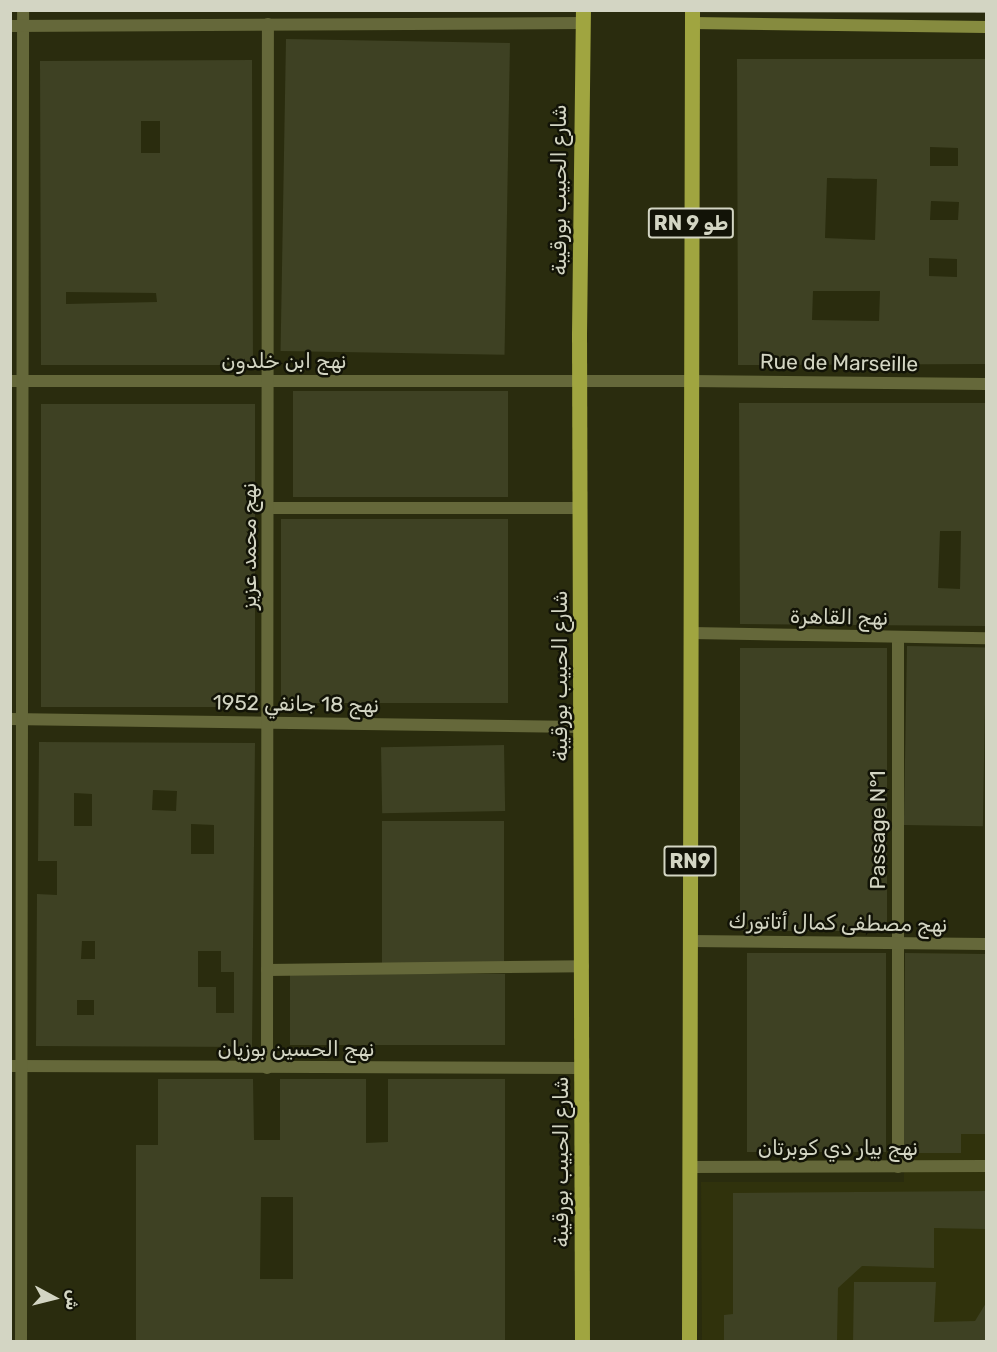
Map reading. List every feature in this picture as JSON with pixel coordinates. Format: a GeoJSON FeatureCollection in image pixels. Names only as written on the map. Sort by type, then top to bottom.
{"type":"FeatureCollection","features":[{"type":"Feature","properties":{"kind":"main road","name":"شارع الحبيب بورقيبة"},"geometry":{"type":"LineString","coordinates":[[582,17],[580,382],[582,1341]]}},
{"type":"Feature","properties":{"kind":"main road"},"geometry":{"type":"LineString","coordinates":[[692,17],[987,27]]}},
{"type":"Feature","properties":{"kind":"main road","name":"RN 9 طو"},"geometry":{"type":"LineString","coordinates":[[691,381],[692,17]]}},
{"type":"Feature","properties":{"kind":"main road","name":"RN9"},"geometry":{"type":"LineString","coordinates":[[688,1341],[691,381]]}},
{"type":"Feature","properties":{"kind":"street"},"geometry":{"type":"LineString","coordinates":[[21,1341],[17,1066],[24,719],[17,381],[17,26],[23,10]]}},
{"type":"Feature","properties":{"kind":"street"},"geometry":{"type":"LineString","coordinates":[[17,26],[268,24],[582,17]]}},
{"type":"Feature","properties":{"kind":"street","name":"نهج محمد عزيز"},"geometry":{"type":"LineString","coordinates":[[267,1068],[268,24]]}},
{"type":"Feature","properties":{"kind":"street","name":"نهج ابن خلدون"},"geometry":{"type":"LineString","coordinates":[[17,381],[580,382]]}},
{"type":"Feature","properties":{"kind":"street","name":"Rue de Marseille"},"geometry":{"type":"LineString","coordinates":[[580,382],[987,384]]}},
{"type":"Feature","properties":{"kind":"street"},"geometry":{"type":"LineString","coordinates":[[268,508],[580,508]]}},
{"type":"Feature","properties":{"kind":"street","name":"نهج القاهرة"},"geometry":{"type":"LineString","coordinates":[[691,633],[987,638]]}},
{"type":"Feature","properties":{"kind":"street","name":"Passage N°1"},"geometry":{"type":"LineString","coordinates":[[898,638],[898,1167]]}},
{"type":"Feature","properties":{"kind":"street","name":"نهج 18 جانفي 1952"},"geometry":{"type":"LineString","coordinates":[[10,719],[581,727]]}},
{"type":"Feature","properties":{"kind":"street","name":"نهج مصطفى كمال أتاتورك"},"geometry":{"type":"LineString","coordinates":[[690,941],[987,944]]}},
{"type":"Feature","properties":{"kind":"street"},"geometry":{"type":"LineString","coordinates":[[267,970],[583,966]]}},
{"type":"Feature","properties":{"kind":"street","name":"نهج الحسين بوزيان"},"geometry":{"type":"LineString","coordinates":[[17,1066],[582,1068]]}},
{"type":"Feature","properties":{"kind":"street","name":"نهج بيار دي كوبرتان"},"geometry":{"type":"LineString","coordinates":[[689,1167],[987,1166]]}},
{"type":"Feature","properties":{"kind":"shaded area"},"geometry":{"type":"Polygon","coordinates":[[[905,953],[986,954],[986,1341],[702,1341],[701,1182],[904,1182],[905,953]]]}},
{"type":"Feature","properties":{"kind":"building"},"geometry":{"type":"Polygon","coordinates":[[[286,39],[510,43],[505,355],[281,351],[286,39]]]}},
{"type":"Feature","properties":{"kind":"building"},"geometry":{"type":"Polygon","coordinates":[[[737,59],[986,59],[986,364],[738,365],[737,59]],[[930,147],[930,166],[958,166],[958,148],[930,147]],[[827,178],[825,238],[875,240],[877,179],[827,178]],[[931,201],[930,220],[958,220],[959,202],[931,201]],[[929,258],[929,276],[957,277],[957,259],[929,258]],[[813,291],[812,320],[879,321],[880,291],[813,291]]]}},
{"type":"Feature","properties":{"kind":"building"},"geometry":{"type":"Polygon","coordinates":[[[252,60],[253,365],[41,365],[40,61],[252,60]],[[141,121],[141,153],[160,153],[160,121],[141,121]],[[66,292],[66,304],[157,302],[156,293],[66,292]]]}},
{"type":"Feature","properties":{"kind":"building"},"geometry":{"type":"Polygon","coordinates":[[[293,391],[508,391],[508,497],[293,497],[293,391]]]}},
{"type":"Feature","properties":{"kind":"building"},"geometry":{"type":"Polygon","coordinates":[[[739,403],[986,403],[986,626],[740,624],[739,403]],[[940,531],[938,588],[960,589],[961,531],[940,531]]]}},
{"type":"Feature","properties":{"kind":"building"},"geometry":{"type":"Polygon","coordinates":[[[41,404],[255,404],[255,707],[41,707],[41,404]]]}},
{"type":"Feature","properties":{"kind":"building"},"geometry":{"type":"Polygon","coordinates":[[[281,519],[508,519],[508,703],[281,703],[281,519]]]}},
{"type":"Feature","properties":{"kind":"building"},"geometry":{"type":"Polygon","coordinates":[[[907,646],[986,647],[983,826],[904,825],[907,646]]]}},
{"type":"Feature","properties":{"kind":"building"},"geometry":{"type":"Polygon","coordinates":[[[740,648],[887,648],[887,931],[740,931],[740,648]]]}},
{"type":"Feature","properties":{"kind":"building"},"geometry":{"type":"Polygon","coordinates":[[[39,742],[255,743],[252,1047],[36,1046],[37,894],[57,895],[57,861],[38,861],[39,742]],[[153,790],[152,810],[176,811],[177,791],[153,790]],[[74,793],[74,826],[92,826],[92,794],[74,793]],[[191,824],[191,854],[214,854],[214,825],[191,824]],[[82,941],[81,959],[95,959],[95,941],[82,941]],[[198,951],[198,987],[216,987],[216,1013],[234,1013],[234,972],[221,972],[221,951],[198,951]],[[77,1000],[77,1015],[94,1015],[94,1000],[77,1000]]]}},
{"type":"Feature","properties":{"kind":"building"},"geometry":{"type":"Polygon","coordinates":[[[504,745],[505,811],[382,813],[381,747],[504,745]]]}},
{"type":"Feature","properties":{"kind":"building"},"geometry":{"type":"Polygon","coordinates":[[[382,821],[504,821],[504,965],[382,965],[382,821]]]}},
{"type":"Feature","properties":{"kind":"building"},"geometry":{"type":"Polygon","coordinates":[[[747,953],[886,953],[886,1152],[747,1152],[747,953]]]}},
{"type":"Feature","properties":{"kind":"building"},"geometry":{"type":"Polygon","coordinates":[[[905,953],[986,954],[986,1134],[961,1134],[961,1153],[903,1153],[905,953]]]}},
{"type":"Feature","properties":{"kind":"building"},"geometry":{"type":"Polygon","coordinates":[[[290,974],[505,974],[505,1045],[290,1045],[290,974]]]}},
{"type":"Feature","properties":{"kind":"building"},"geometry":{"type":"Polygon","coordinates":[[[158,1079],[253,1079],[254,1140],[280,1140],[280,1079],[366,1079],[366,1143],[388,1142],[388,1079],[505,1079],[505,1341],[136,1341],[136,1145],[158,1145],[158,1079]],[[261,1197],[260,1279],[293,1279],[293,1197],[261,1197]]]}},
{"type":"Feature","properties":{"kind":"building"},"geometry":{"type":"Polygon","coordinates":[[[986,1191],[986,1229],[934,1228],[934,1268],[862,1266],[838,1288],[837,1342],[724,1342],[724,1315],[733,1314],[733,1193],[986,1191]]]}},
{"type":"Feature","properties":{"kind":"building"},"geometry":{"type":"Polygon","coordinates":[[[854,1282],[936,1282],[934,1322],[975,1321],[986,1303],[986,1342],[853,1342],[854,1282]]]}},
{"type":"Feature","properties":{"kind":"tram line"},"geometry":{"type":"LineString","coordinates":[[347,10],[986,12]]}}]}
